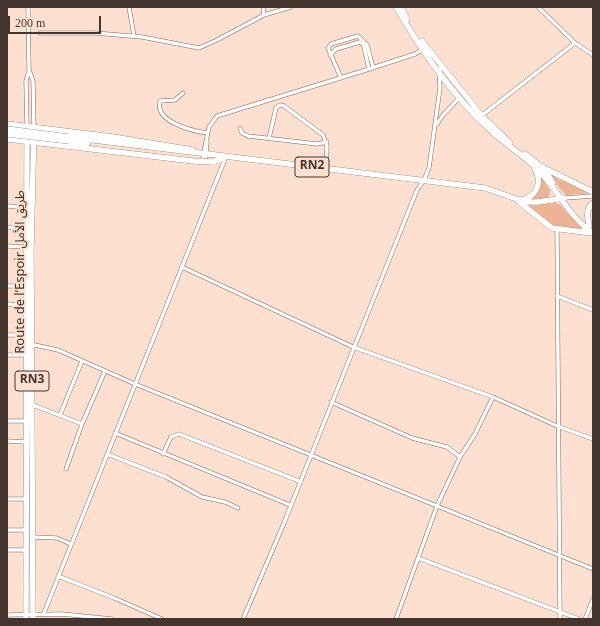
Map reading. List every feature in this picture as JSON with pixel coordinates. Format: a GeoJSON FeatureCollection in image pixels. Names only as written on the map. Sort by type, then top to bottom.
{"type":"FeatureCollection","features":[{"type":"Feature","properties":{"kind":"highway"},"geometry":{"type":"LineString","coordinates":[[396,7],[440,69],[480,117],[507,146],[532,164],[540,172],[587,228],[593,233]]}},
{"type":"Feature","properties":{"kind":"highway"},"geometry":{"type":"LineString","coordinates":[[401,7],[424,48]]}},
{"type":"Feature","properties":{"kind":"highway"},"geometry":{"type":"LineString","coordinates":[[480,117],[510,143],[542,167],[593,192]]}},
{"type":"Feature","properties":{"kind":"highway"},"geometry":{"type":"LineString","coordinates":[[7,124],[174,146],[190,149],[204,155]]}},
{"type":"Feature","properties":{"kind":"highway","name":"Route de l’Espoir طريق الأمل"},"geometry":{"type":"LineString","coordinates":[[27,126],[28,207]]}},
{"type":"Feature","properties":{"kind":"highway","name":"Route de l’Espoir طريق الأمل"},"geometry":{"type":"LineString","coordinates":[[33,617],[33,405],[29,344],[34,128]]}},
{"type":"Feature","properties":{"kind":"highway","name":"RN2"},"geometry":{"type":"LineString","coordinates":[[7,129],[69,139]]}},
{"type":"Feature","properties":{"kind":"highway","name":"RN2"},"geometry":{"type":"LineString","coordinates":[[7,134],[69,139],[484,188],[515,199],[532,203],[562,199]]}},
{"type":"Feature","properties":{"kind":"highway"},"geometry":{"type":"LineString","coordinates":[[7,140],[192,161],[212,162],[223,159]]}},
{"type":"Feature","properties":{"kind":"highway","name":"RN2"},"geometry":{"type":"LineString","coordinates":[[204,155],[223,159],[326,170]]}},
{"type":"Feature","properties":{"kind":"highway"},"geometry":{"type":"LineString","coordinates":[[515,199],[529,198],[538,188],[538,175],[532,164]]}},
{"type":"Feature","properties":{"kind":"highway"},"geometry":{"type":"LineString","coordinates":[[542,167],[562,199]]}},
{"type":"Feature","properties":{"kind":"highway","name":"RN2"},"geometry":{"type":"LineString","coordinates":[[515,199],[529,208],[547,225],[557,229],[587,228]]}},
{"type":"Feature","properties":{"kind":"highway"},"geometry":{"type":"LineString","coordinates":[[587,228],[588,208],[593,203]]}},
{"type":"Feature","properties":{"kind":"highway","name":"RN3"},"geometry":{"type":"LineString","coordinates":[[26,617],[26,355],[29,344],[26,335],[28,207]]}},
{"type":"Feature","properties":{"kind":"street","name":"Route de l’Espoir طريق الأمل"},"geometry":{"type":"LineString","coordinates":[[27,126],[26,81],[29,70],[28,7]]}},
{"type":"Feature","properties":{"kind":"street"},"geometry":{"type":"LineString","coordinates":[[129,7],[134,36]]}},
{"type":"Feature","properties":{"kind":"street"},"geometry":{"type":"LineString","coordinates":[[263,7],[264,15]]}},
{"type":"Feature","properties":{"kind":"street"},"geometry":{"type":"LineString","coordinates":[[40,33],[95,33],[134,36],[199,48],[264,15],[291,7]]}},
{"type":"Feature","properties":{"kind":"street"},"geometry":{"type":"LineString","coordinates":[[538,7],[575,43],[593,55]]}},
{"type":"Feature","properties":{"kind":"street"},"geometry":{"type":"LineString","coordinates":[[341,78],[330,55],[328,48],[330,44],[358,36],[363,42],[371,68]]}},
{"type":"Feature","properties":{"kind":"street"},"geometry":{"type":"LineString","coordinates":[[330,55],[336,49],[363,42]]}},
{"type":"Feature","properties":{"kind":"street"},"geometry":{"type":"LineString","coordinates":[[480,117],[575,43]]}},
{"type":"Feature","properties":{"kind":"street"},"geometry":{"type":"LineString","coordinates":[[204,155],[210,123],[221,114],[415,54],[424,48]]}},
{"type":"Feature","properties":{"kind":"street"},"geometry":{"type":"LineString","coordinates":[[243,619],[416,190],[423,182],[429,168],[440,88],[440,69]]}},
{"type":"Feature","properties":{"kind":"street","name":"Route de l’Espoir طريق الأمل"},"geometry":{"type":"LineString","coordinates":[[29,70],[33,82],[34,128]]}},
{"type":"Feature","properties":{"kind":"street"},"geometry":{"type":"LineString","coordinates":[[183,93],[175,100],[160,101],[160,108],[167,118],[178,125],[207,134]]}},
{"type":"Feature","properties":{"kind":"street"},"geometry":{"type":"LineString","coordinates":[[435,127],[443,115],[462,96]]}},
{"type":"Feature","properties":{"kind":"street"},"geometry":{"type":"LineString","coordinates":[[269,138],[274,111],[280,105],[284,106],[320,131],[326,142],[326,170]]}},
{"type":"Feature","properties":{"kind":"street"},"geometry":{"type":"LineString","coordinates":[[240,128],[242,133],[248,136],[317,144],[326,142]]}},
{"type":"Feature","properties":{"kind":"street"},"geometry":{"type":"LineString","coordinates":[[44,613],[106,454],[182,267],[223,159]]}},
{"type":"Feature","properties":{"kind":"street"},"geometry":{"type":"LineString","coordinates":[[562,199],[593,196]]}},
{"type":"Feature","properties":{"kind":"street"},"geometry":{"type":"LineString","coordinates":[[7,206],[28,207]]}},
{"type":"Feature","properties":{"kind":"street"},"geometry":{"type":"LineString","coordinates":[[7,227],[28,228]]}},
{"type":"Feature","properties":{"kind":"street"},"geometry":{"type":"LineString","coordinates":[[557,229],[560,619]]}},
{"type":"Feature","properties":{"kind":"street"},"geometry":{"type":"LineString","coordinates":[[7,246],[27,247]]}},
{"type":"Feature","properties":{"kind":"street"},"geometry":{"type":"LineString","coordinates":[[182,267],[353,347],[493,397],[558,426],[593,439]]}},
{"type":"Feature","properties":{"kind":"street"},"geometry":{"type":"LineString","coordinates":[[7,286],[26,286]]}},
{"type":"Feature","properties":{"kind":"street"},"geometry":{"type":"LineString","coordinates":[[557,296],[593,310]]}},
{"type":"Feature","properties":{"kind":"street"},"geometry":{"type":"LineString","coordinates":[[7,304],[26,305]]}},
{"type":"Feature","properties":{"kind":"street"},"geometry":{"type":"LineString","coordinates":[[7,335],[26,335]]}},
{"type":"Feature","properties":{"kind":"street"},"geometry":{"type":"LineString","coordinates":[[29,344],[48,347],[82,360],[135,384],[593,569]]}},
{"type":"Feature","properties":{"kind":"street"},"geometry":{"type":"LineString","coordinates":[[7,355],[26,355]]}},
{"type":"Feature","properties":{"kind":"street"},"geometry":{"type":"LineString","coordinates":[[60,415],[82,360]]}},
{"type":"Feature","properties":{"kind":"street"},"geometry":{"type":"LineString","coordinates":[[66,469],[82,424],[105,371]]}},
{"type":"Feature","properties":{"kind":"street"},"geometry":{"type":"LineString","coordinates":[[396,619],[437,506],[460,457],[475,434],[493,397]]}},
{"type":"Feature","properties":{"kind":"street"},"geometry":{"type":"LineString","coordinates":[[331,402],[412,438],[447,447],[460,457]]}},
{"type":"Feature","properties":{"kind":"street"},"geometry":{"type":"LineString","coordinates":[[33,405],[82,424]]}},
{"type":"Feature","properties":{"kind":"street"},"geometry":{"type":"LineString","coordinates":[[7,421],[26,421]]}},
{"type":"Feature","properties":{"kind":"street"},"geometry":{"type":"LineString","coordinates":[[115,433],[290,505]]}},
{"type":"Feature","properties":{"kind":"street"},"geometry":{"type":"LineString","coordinates":[[163,454],[171,437],[179,434],[299,481]]}},
{"type":"Feature","properties":{"kind":"street"},"geometry":{"type":"LineString","coordinates":[[7,441],[26,442]]}},
{"type":"Feature","properties":{"kind":"street"},"geometry":{"type":"LineString","coordinates":[[106,454],[166,477],[202,497],[225,502],[238,508]]}},
{"type":"Feature","properties":{"kind":"street"},"geometry":{"type":"LineString","coordinates":[[7,499],[26,499]]}},
{"type":"Feature","properties":{"kind":"street"},"geometry":{"type":"LineString","coordinates":[[7,530],[26,530]]}},
{"type":"Feature","properties":{"kind":"street"},"geometry":{"type":"LineString","coordinates":[[33,537],[57,538],[71,544]]}},
{"type":"Feature","properties":{"kind":"street"},"geometry":{"type":"LineString","coordinates":[[7,550],[26,550]]}},
{"type":"Feature","properties":{"kind":"street"},"geometry":{"type":"LineString","coordinates":[[418,558],[579,619]]}},
{"type":"Feature","properties":{"kind":"street"},"geometry":{"type":"LineString","coordinates":[[58,576],[162,619]]}},
{"type":"Feature","properties":{"kind":"street"},"geometry":{"type":"LineString","coordinates":[[585,619],[593,599]]}},
{"type":"Feature","properties":{"kind":"street"},"geometry":{"type":"LineString","coordinates":[[7,614],[33,617],[44,613],[112,619]]}},
{"type":"Feature","properties":{"kind":"shaded area"},"geometry":{"type":"Polygon","coordinates":[[[548,171],[558,179],[591,193],[566,195],[559,188],[548,171]]]}},
{"type":"Feature","properties":{"kind":"shaded area"},"geometry":{"type":"Polygon","coordinates":[[[541,176],[550,190],[550,194],[543,199],[529,200],[536,194],[541,176]]]}},
{"type":"Feature","properties":{"kind":"shaded area"},"geometry":{"type":"Polygon","coordinates":[[[556,203],[561,205],[582,229],[551,225],[527,205],[556,203]]]}}]}
